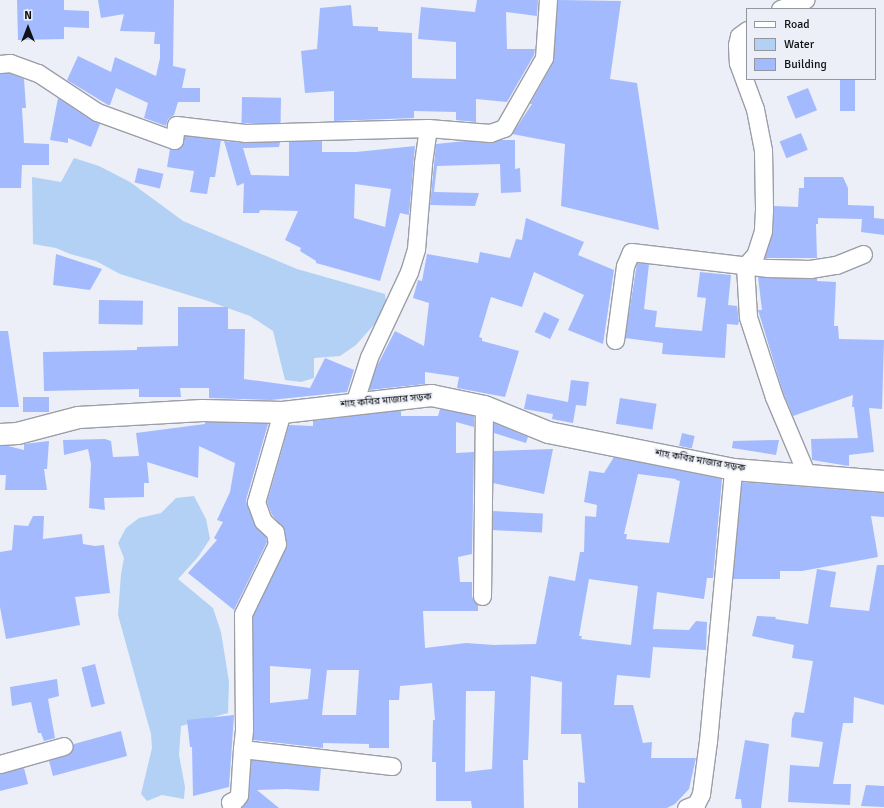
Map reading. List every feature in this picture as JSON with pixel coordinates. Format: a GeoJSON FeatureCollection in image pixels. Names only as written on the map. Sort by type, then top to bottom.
{"type":"FeatureCollection","features":[{"type":"Feature","properties":{"kind":"street"},"geometry":{"type":"LineString","coordinates":[[0,64],[10,63],[38,73],[97,112],[174,140],[176,126],[245,133],[428,128],[490,133],[504,128],[544,58],[548,0]]}},
{"type":"Feature","properties":{"kind":"street"},"geometry":{"type":"LineString","coordinates":[[783,8],[804,0]]}},
{"type":"Feature","properties":{"kind":"street"},"geometry":{"type":"LineString","coordinates":[[746,31],[739,36],[737,45],[738,62],[755,109],[763,150],[764,210],[763,231],[755,255],[744,266],[748,317],[774,397],[807,475]]}},
{"type":"Feature","properties":{"kind":"street"},"geometry":{"type":"LineString","coordinates":[[354,404],[369,357],[409,272],[416,250],[423,163],[428,128]]}},
{"type":"Feature","properties":{"kind":"street"},"geometry":{"type":"LineString","coordinates":[[615,340],[625,266],[631,252],[722,261],[744,266],[810,269],[836,265],[863,254]]}},
{"type":"Feature","properties":{"kind":"street","name":"শাহ কবির মাজার সড়ক"},"geometry":{"type":"LineString","coordinates":[[0,434],[17,433],[78,417],[202,410],[282,412],[431,395],[484,406],[548,432],[733,469],[884,482]]}},
{"type":"Feature","properties":{"kind":"street"},"geometry":{"type":"LineString","coordinates":[[482,596],[484,406]]}},
{"type":"Feature","properties":{"kind":"street"},"geometry":{"type":"LineString","coordinates":[[232,808],[230,802],[236,799],[239,795],[244,730],[243,614],[277,544],[275,532],[263,521],[256,502],[282,412]]}},
{"type":"Feature","properties":{"kind":"street"},"geometry":{"type":"LineString","coordinates":[[686,808],[696,804],[701,794],[708,741],[733,469]]}},
{"type":"Feature","properties":{"kind":"street"},"geometry":{"type":"LineString","coordinates":[[0,764],[64,746]]}},
{"type":"Feature","properties":{"kind":"street"},"geometry":{"type":"LineString","coordinates":[[242,749],[392,766]]}},
{"type":"Feature","properties":{"kind":"water"},"geometry":{"type":"Polygon","coordinates":[[[74,158],[99,166],[130,182],[183,221],[297,269],[385,294],[387,310],[356,345],[340,356],[314,358],[314,378],[301,382],[285,380],[273,331],[250,316],[208,301],[120,274],[96,261],[70,254],[56,248],[33,244],[32,177],[61,182],[74,158]]]}},
{"type":"Feature","properties":{"kind":"water"},"geometry":{"type":"Polygon","coordinates":[[[194,496],[206,519],[210,539],[198,557],[178,579],[213,608],[221,632],[229,682],[228,713],[181,726],[179,755],[185,787],[184,799],[162,795],[147,801],[141,794],[152,748],[151,734],[118,615],[121,574],[124,558],[118,543],[126,528],[139,518],[161,513],[176,498],[194,496]]]}},
{"type":"Feature","properties":{"kind":"building"},"geometry":{"type":"Polygon","coordinates":[[[17,0],[64,0],[64,10],[89,11],[89,28],[64,27],[64,39],[18,40],[17,0]]]}},
{"type":"Feature","properties":{"kind":"building"},"geometry":{"type":"Polygon","coordinates":[[[98,0],[174,0],[173,66],[186,69],[182,88],[200,88],[200,102],[178,102],[174,115],[168,119],[166,126],[144,118],[148,103],[116,88],[110,105],[108,105],[67,80],[78,56],[111,72],[115,57],[156,76],[160,58],[160,44],[154,44],[155,32],[120,31],[124,14],[101,18],[98,0]]]}},
{"type":"Feature","properties":{"kind":"building"},"geometry":{"type":"Polygon","coordinates":[[[477,0],[538,0],[537,16],[506,12],[507,49],[535,49],[534,55],[507,102],[476,99],[476,122],[456,120],[456,112],[414,111],[414,118],[334,121],[334,91],[305,93],[301,51],[317,49],[320,8],[351,5],[353,26],[378,27],[378,31],[412,33],[412,78],[456,79],[456,42],[418,39],[421,7],[475,12],[477,0]]]}},
{"type":"Feature","properties":{"kind":"building"},"geometry":{"type":"Polygon","coordinates":[[[558,0],[621,1],[610,79],[637,83],[659,230],[561,206],[565,144],[512,134],[532,104],[530,104],[553,63],[558,0]]]}},
{"type":"Feature","properties":{"kind":"building"},"geometry":{"type":"Polygon","coordinates":[[[9,73],[24,79],[26,108],[22,108],[24,143],[49,144],[49,165],[22,165],[21,188],[0,188],[0,74],[9,73]]]}},
{"type":"Feature","properties":{"kind":"building"},"geometry":{"type":"Polygon","coordinates":[[[840,80],[855,80],[855,111],[840,111],[840,80]]]}},
{"type":"Feature","properties":{"kind":"building"},"geometry":{"type":"Polygon","coordinates":[[[808,88],[817,110],[796,119],[787,97],[808,88]]]}},
{"type":"Feature","properties":{"kind":"building"},"geometry":{"type":"Polygon","coordinates":[[[242,97],[281,98],[281,124],[242,123],[242,97]]]}},
{"type":"Feature","properties":{"kind":"building"},"geometry":{"type":"Polygon","coordinates":[[[58,98],[91,120],[100,124],[91,147],[68,138],[68,143],[50,140],[58,98]]]}},
{"type":"Feature","properties":{"kind":"building"},"geometry":{"type":"Polygon","coordinates":[[[801,133],[808,150],[786,158],[780,142],[801,133]]]}},
{"type":"Feature","properties":{"kind":"building"},"geometry":{"type":"Polygon","coordinates":[[[185,136],[221,140],[215,177],[210,177],[207,194],[190,192],[194,171],[167,167],[170,149],[176,150],[181,147],[185,136]]]}},
{"type":"Feature","properties":{"kind":"building"},"geometry":{"type":"Polygon","coordinates":[[[500,140],[515,140],[515,169],[520,168],[521,192],[501,193],[500,164],[437,166],[434,192],[479,193],[475,206],[430,205],[436,144],[465,141],[490,143],[500,140]]]}},
{"type":"Feature","properties":{"kind":"building"},"geometry":{"type":"Polygon","coordinates":[[[224,141],[245,143],[280,142],[279,147],[243,148],[251,175],[289,176],[289,142],[322,141],[322,152],[356,152],[415,146],[409,215],[400,213],[380,281],[316,263],[316,261],[300,251],[301,248],[285,240],[298,211],[260,210],[259,213],[243,213],[244,183],[237,186],[224,141]],[[355,184],[354,218],[385,227],[391,189],[355,184]]]}},
{"type":"Feature","properties":{"kind":"building"},"geometry":{"type":"Polygon","coordinates":[[[138,168],[163,174],[160,188],[135,183],[138,168]]]}},
{"type":"Feature","properties":{"kind":"building"},"geometry":{"type":"Polygon","coordinates":[[[804,177],[843,177],[848,188],[848,205],[874,206],[874,218],[884,219],[884,235],[861,232],[862,219],[818,218],[818,224],[816,224],[817,258],[765,258],[773,232],[774,206],[798,207],[799,188],[804,188],[804,177]]]}},
{"type":"Feature","properties":{"kind":"building"},"geometry":{"type":"Polygon","coordinates":[[[526,218],[584,242],[578,255],[614,270],[603,344],[568,330],[584,295],[534,272],[522,307],[491,297],[479,337],[482,338],[482,341],[519,351],[505,397],[457,388],[459,377],[425,372],[425,384],[369,390],[375,370],[395,331],[424,346],[429,303],[413,298],[418,280],[422,281],[427,254],[478,263],[480,252],[510,258],[516,239],[522,240],[526,218]]]}},
{"type":"Feature","properties":{"kind":"building"},"geometry":{"type":"Polygon","coordinates":[[[56,254],[102,269],[90,290],[53,285],[56,254]]]}},
{"type":"Feature","properties":{"kind":"building"},"geometry":{"type":"Polygon","coordinates":[[[637,263],[649,264],[644,309],[657,311],[655,327],[702,331],[706,298],[697,297],[700,272],[731,275],[728,305],[737,306],[739,321],[738,325],[727,324],[725,358],[662,354],[663,343],[625,338],[637,263]]]}},
{"type":"Feature","properties":{"kind":"building"},"geometry":{"type":"Polygon","coordinates":[[[758,277],[817,278],[817,281],[836,282],[834,326],[838,326],[839,339],[884,340],[882,409],[869,408],[874,452],[849,455],[849,466],[812,460],[811,439],[858,438],[854,407],[852,407],[853,395],[793,416],[783,392],[758,310],[762,310],[758,277]]]}},
{"type":"Feature","properties":{"kind":"building"},"geometry":{"type":"Polygon","coordinates":[[[99,300],[143,301],[143,325],[99,324],[99,300]]]}},
{"type":"Feature","properties":{"kind":"building"},"geometry":{"type":"Polygon","coordinates":[[[178,307],[228,307],[228,329],[245,329],[244,379],[310,388],[325,358],[354,370],[347,392],[271,400],[209,398],[209,388],[180,388],[181,397],[139,397],[139,389],[44,391],[43,352],[137,350],[137,347],[178,346],[178,307]]]}},
{"type":"Feature","properties":{"kind":"building"},"geometry":{"type":"Polygon","coordinates":[[[544,312],[559,319],[550,339],[535,332],[544,312]]]}},
{"type":"Feature","properties":{"kind":"building"},"geometry":{"type":"Polygon","coordinates":[[[0,331],[8,331],[19,407],[0,407],[0,331]]]}},
{"type":"Feature","properties":{"kind":"building"},"geometry":{"type":"Polygon","coordinates":[[[571,380],[589,382],[586,406],[576,405],[573,423],[552,419],[553,414],[524,409],[527,394],[568,402],[571,380]]]}},
{"type":"Feature","properties":{"kind":"building"},"geometry":{"type":"Polygon","coordinates":[[[23,397],[49,397],[49,412],[23,412],[23,397]]]}},
{"type":"Feature","properties":{"kind":"building"},"geometry":{"type":"Polygon","coordinates":[[[620,398],[657,404],[652,429],[616,424],[620,398]]]}},
{"type":"Feature","properties":{"kind":"building"},"geometry":{"type":"Polygon","coordinates":[[[440,409],[474,416],[474,427],[456,422],[456,453],[474,452],[472,554],[458,557],[460,582],[472,582],[472,596],[478,605],[478,611],[423,611],[425,648],[466,643],[494,645],[536,644],[549,576],[575,581],[580,552],[584,552],[585,516],[596,517],[597,505],[584,502],[589,471],[604,473],[614,457],[722,479],[713,578],[707,578],[704,599],[657,592],[653,629],[689,630],[696,621],[707,622],[706,650],[653,647],[650,678],[617,675],[614,705],[633,705],[643,743],[652,742],[651,758],[696,758],[689,789],[675,804],[667,808],[578,808],[578,782],[585,783],[581,734],[561,734],[562,682],[531,676],[528,760],[523,760],[524,808],[472,808],[471,801],[436,801],[436,762],[432,762],[433,720],[435,720],[432,683],[400,686],[399,700],[389,700],[389,748],[369,748],[369,744],[323,743],[323,748],[253,740],[253,616],[286,548],[285,530],[272,515],[267,502],[289,425],[313,426],[313,421],[401,410],[401,416],[438,416],[440,409]],[[638,474],[624,534],[627,534],[626,539],[669,543],[680,481],[676,479],[638,474]],[[589,579],[579,636],[582,636],[581,639],[631,645],[638,586],[589,579]],[[270,666],[270,703],[308,699],[311,669],[270,666]],[[327,670],[322,715],[356,715],[359,670],[327,670]],[[466,691],[465,772],[492,769],[495,691],[466,691]]]}},
{"type":"Feature","properties":{"kind":"building"},"geometry":{"type":"Polygon","coordinates":[[[205,422],[268,424],[246,500],[254,524],[266,537],[267,542],[234,610],[188,573],[217,540],[214,538],[223,522],[217,520],[230,492],[235,463],[199,446],[198,478],[147,462],[149,483],[144,483],[144,497],[104,498],[105,510],[89,508],[91,464],[88,449],[64,455],[63,440],[105,439],[111,441],[113,457],[139,456],[136,433],[205,424],[205,422]]]}},
{"type":"Feature","properties":{"kind":"building"},"geometry":{"type":"Polygon","coordinates":[[[494,423],[528,437],[526,443],[494,433],[494,423]]]}},
{"type":"Feature","properties":{"kind":"building"},"geometry":{"type":"Polygon","coordinates":[[[682,433],[695,436],[692,449],[679,446],[682,433]]]}},
{"type":"Feature","properties":{"kind":"building"},"geometry":{"type":"Polygon","coordinates":[[[779,440],[776,455],[732,448],[733,441],[779,440]]]}},
{"type":"Feature","properties":{"kind":"building"},"geometry":{"type":"Polygon","coordinates":[[[49,441],[47,469],[44,469],[47,490],[5,490],[6,475],[0,475],[0,446],[8,446],[24,450],[24,444],[49,441]]]}},
{"type":"Feature","properties":{"kind":"building"},"geometry":{"type":"Polygon","coordinates":[[[553,449],[544,494],[493,483],[494,451],[553,449]]]}},
{"type":"Feature","properties":{"kind":"building"},"geometry":{"type":"Polygon","coordinates":[[[742,482],[884,493],[884,517],[871,516],[878,557],[802,571],[780,571],[780,579],[733,579],[742,482]]]}},
{"type":"Feature","properties":{"kind":"building"},"geometry":{"type":"Polygon","coordinates":[[[493,511],[543,514],[542,533],[492,530],[493,511]]]}},
{"type":"Feature","properties":{"kind":"building"},"geometry":{"type":"Polygon","coordinates":[[[33,516],[44,516],[43,539],[82,534],[83,544],[95,546],[104,545],[110,593],[75,597],[80,625],[6,639],[0,607],[0,552],[12,550],[14,525],[28,526],[33,516]]]}},
{"type":"Feature","properties":{"kind":"building"},"geometry":{"type":"Polygon","coordinates":[[[877,565],[884,565],[884,705],[854,697],[853,723],[843,723],[833,784],[851,784],[850,805],[788,802],[790,765],[819,767],[823,742],[791,737],[792,719],[795,712],[804,713],[813,661],[792,658],[794,645],[752,636],[757,616],[776,617],[775,619],[808,624],[817,569],[836,572],[830,607],[869,611],[877,565]]]}},
{"type":"Feature","properties":{"kind":"building"},"geometry":{"type":"Polygon","coordinates":[[[95,664],[105,704],[91,707],[81,667],[95,664]]]}},
{"type":"Feature","properties":{"kind":"building"},"geometry":{"type":"Polygon","coordinates":[[[57,679],[59,696],[48,699],[55,738],[44,741],[41,733],[38,733],[31,702],[12,706],[10,687],[57,679]]]}},
{"type":"Feature","properties":{"kind":"building"},"geometry":{"type":"Polygon","coordinates":[[[234,715],[229,787],[193,796],[192,747],[190,747],[187,720],[234,715]]]}},
{"type":"Feature","properties":{"kind":"building"},"geometry":{"type":"Polygon","coordinates":[[[121,731],[127,756],[53,776],[49,761],[71,753],[74,744],[121,731]]]}},
{"type":"Feature","properties":{"kind":"building"},"geometry":{"type":"Polygon","coordinates":[[[745,740],[769,744],[761,808],[742,808],[741,799],[735,799],[745,740]]]}},
{"type":"Feature","properties":{"kind":"building"},"geometry":{"type":"Polygon","coordinates":[[[251,760],[321,768],[319,791],[287,789],[257,790],[279,808],[242,808],[249,796],[251,760]]]}},
{"type":"Feature","properties":{"kind":"building"},"geometry":{"type":"Polygon","coordinates":[[[24,768],[28,784],[0,791],[0,774],[24,768]]]}},
{"type":"Feature","properties":{"kind":"building"},"geometry":{"type":"Polygon","coordinates":[[[866,785],[884,786],[884,807],[861,806],[866,785]]]}}]}
